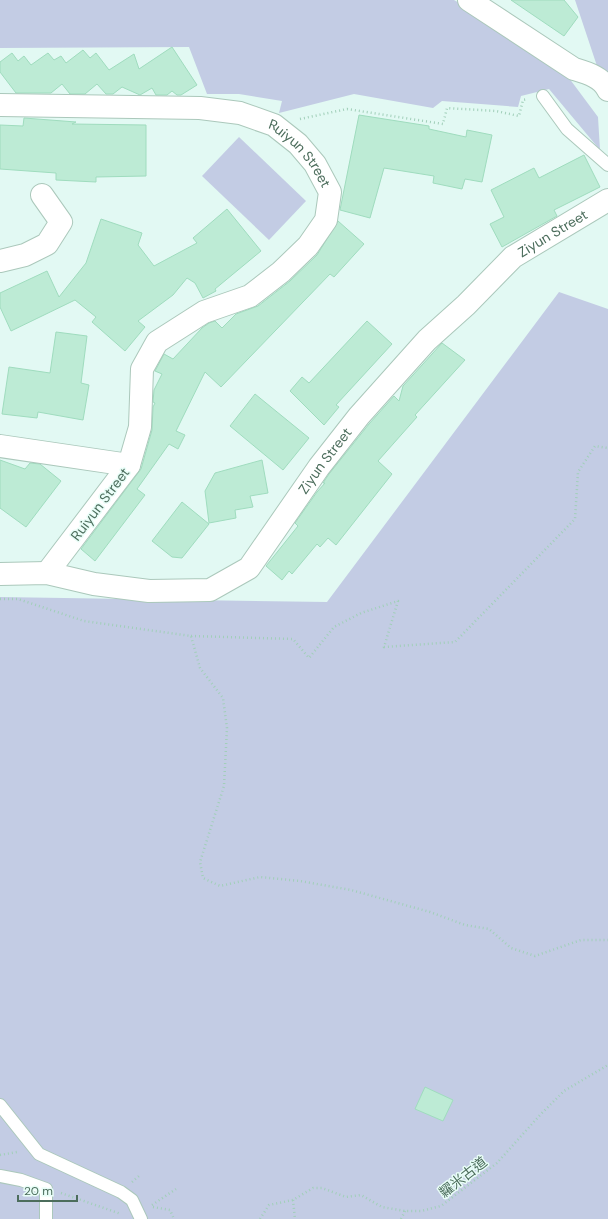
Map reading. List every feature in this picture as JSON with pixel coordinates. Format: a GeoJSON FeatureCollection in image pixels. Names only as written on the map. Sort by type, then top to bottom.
{"type":"FeatureCollection","features":[{"type":"Feature","properties":{"kind":"street"},"geometry":{"type":"LineString","coordinates":[[469,0],[574,69],[593,74],[606,86],[608,90]]}},
{"type":"Feature","properties":{"kind":"street","name":"Ruiyun Street"},"geometry":{"type":"LineString","coordinates":[[0,105],[200,108],[240,113],[274,125],[298,144],[315,164],[330,192],[326,220],[308,246],[281,272],[250,296],[204,312],[157,342],[142,369],[140,427],[129,465],[47,573]]}},
{"type":"Feature","properties":{"kind":"street"},"geometry":{"type":"LineString","coordinates":[[0,261],[25,255],[46,244],[61,222],[42,195]]}},
{"type":"Feature","properties":{"kind":"street","name":"Ziyun Street"},"geometry":{"type":"LineString","coordinates":[[0,574],[47,573],[94,584],[149,591],[210,590],[249,568],[319,467],[359,416],[427,340],[466,305],[513,257],[608,200]]}},
{"type":"Feature","properties":{"kind":"street"},"geometry":{"type":"LineString","coordinates":[[0,446],[129,465]]}},
{"type":"Feature","properties":{"kind":"lane"},"geometry":{"type":"LineString","coordinates":[[543,96],[567,129],[608,165]]}},
{"type":"Feature","properties":{"kind":"lane"},"geometry":{"type":"LineString","coordinates":[[0,1106],[39,1154],[122,1192],[132,1200],[141,1217]]}},
{"type":"Feature","properties":{"kind":"lane"},"geometry":{"type":"LineString","coordinates":[[0,1176],[21,1180],[46,1194],[46,1218]]}},
{"type":"Feature","properties":{"kind":"path"},"geometry":{"type":"LineString","coordinates":[[274,125],[347,109],[443,124],[447,108],[496,111],[519,116],[523,100],[543,96]]}},
{"type":"Feature","properties":{"kind":"path"},"geometry":{"type":"LineString","coordinates":[[0,598],[18,599],[84,621],[191,636],[293,639],[309,658],[334,627],[360,613],[398,601],[384,647],[455,642],[575,519],[578,472],[595,446],[608,448]]}},
{"type":"Feature","properties":{"kind":"path"},"geometry":{"type":"LineString","coordinates":[[191,636],[200,668],[223,698],[228,728],[224,786],[200,862],[203,878],[220,886],[260,877],[300,881],[351,890],[430,912],[464,925],[488,929],[511,948],[535,956],[582,940],[608,940]]}},
{"type":"Feature","properties":{"kind":"path","name":"糶米古道"},"geometry":{"type":"LineString","coordinates":[[260,1219],[269,1205],[293,1200],[313,1188],[322,1188],[346,1197],[361,1195],[382,1207],[405,1211],[421,1211],[441,1206],[497,1163],[540,1115],[564,1091],[608,1065]]}},
{"type":"Feature","properties":{"kind":"path"},"geometry":{"type":"LineString","coordinates":[[150,1206],[176,1189]]}},
{"type":"Feature","properties":{"kind":"path"},"geometry":{"type":"LineString","coordinates":[[46,1194],[92,1202],[123,1215],[134,1218],[141,1217]]}},
{"type":"Feature","properties":{"kind":"path"},"geometry":{"type":"LineString","coordinates":[[293,1200],[295,1219]]}},
{"type":"Feature","properties":{"kind":"path"},"geometry":{"type":"LineString","coordinates":[[170,1210],[174,1219]]}},
{"type":"Feature","properties":{"kind":"path"},"geometry":{"type":"LineString","coordinates":[[401,1219],[405,1211]]}},
{"type":"Feature","properties":{"kind":"shaded area"},"geometry":{"type":"Polygon","coordinates":[[[0,0],[454,0],[499,26],[569,78],[598,117],[600,150],[549,89],[521,96],[518,107],[442,101],[433,108],[354,94],[279,113],[282,101],[239,94],[207,94],[189,47],[0,48],[0,0]]]}},
{"type":"Feature","properties":{"kind":"shaded area"},"geometry":{"type":"Polygon","coordinates":[[[575,0],[608,0],[608,80],[599,72],[575,0]]]}},
{"type":"Feature","properties":{"kind":"shaded area"},"geometry":{"type":"Polygon","coordinates":[[[239,137],[306,201],[269,240],[202,176],[239,137]]]}},
{"type":"Feature","properties":{"kind":"shaded area"},"geometry":{"type":"Polygon","coordinates":[[[559,292],[608,309],[608,1219],[0,1219],[0,597],[327,602],[559,292]]]}},
{"type":"Feature","properties":{"kind":"building"},"geometry":{"type":"Polygon","coordinates":[[[511,0],[564,0],[578,17],[564,36],[511,0]]]}},
{"type":"Feature","properties":{"kind":"building"},"geometry":{"type":"Polygon","coordinates":[[[172,47],[197,85],[181,95],[177,95],[172,91],[167,95],[156,95],[152,88],[140,95],[122,87],[113,94],[106,94],[97,84],[85,94],[70,94],[62,84],[51,93],[16,93],[0,72],[0,62],[12,53],[18,61],[24,56],[31,65],[48,53],[54,60],[61,56],[66,63],[83,50],[90,58],[96,53],[109,70],[134,54],[139,69],[172,47]]]}},
{"type":"Feature","properties":{"kind":"building"},"geometry":{"type":"Polygon","coordinates":[[[359,115],[429,126],[429,129],[466,137],[467,130],[492,135],[482,182],[465,179],[462,189],[433,183],[434,176],[384,168],[370,218],[340,210],[359,115]]]}},
{"type":"Feature","properties":{"kind":"building"},"geometry":{"type":"Polygon","coordinates":[[[24,118],[76,122],[72,124],[146,125],[146,176],[96,177],[96,182],[56,180],[56,173],[0,169],[0,125],[23,126],[24,118]]]}},
{"type":"Feature","properties":{"kind":"building"},"geometry":{"type":"Polygon","coordinates":[[[584,155],[600,187],[554,210],[557,216],[502,247],[490,224],[504,217],[491,190],[534,168],[539,178],[584,155]]]}},
{"type":"Feature","properties":{"kind":"building"},"geometry":{"type":"Polygon","coordinates":[[[227,209],[261,251],[215,289],[216,291],[203,298],[195,283],[187,278],[173,295],[138,321],[145,327],[125,351],[92,322],[96,317],[75,300],[11,331],[0,307],[0,293],[47,271],[59,297],[86,263],[101,219],[142,233],[138,245],[154,266],[197,243],[193,238],[227,209]]]}},
{"type":"Feature","properties":{"kind":"building"},"geometry":{"type":"Polygon","coordinates":[[[338,221],[364,244],[334,277],[330,274],[221,387],[205,372],[176,431],[185,435],[178,449],[169,444],[137,489],[145,495],[95,561],[81,549],[141,469],[152,430],[153,407],[155,403],[153,402],[154,390],[162,374],[155,371],[164,354],[173,359],[202,328],[209,323],[215,321],[222,328],[236,314],[258,306],[290,281],[317,255],[338,221]]]}},
{"type":"Feature","properties":{"kind":"building"},"geometry":{"type":"Polygon","coordinates":[[[367,321],[392,344],[336,405],[339,407],[324,425],[290,391],[302,377],[309,383],[367,321]]]}},
{"type":"Feature","properties":{"kind":"building"},"geometry":{"type":"Polygon","coordinates":[[[56,332],[87,336],[81,383],[89,385],[83,420],[38,412],[37,418],[2,414],[9,367],[50,373],[56,332]]]}},
{"type":"Feature","properties":{"kind":"building"},"geometry":{"type":"Polygon","coordinates":[[[442,343],[465,360],[415,415],[417,417],[378,461],[392,474],[336,545],[328,538],[320,547],[317,544],[292,574],[289,571],[282,580],[266,566],[298,526],[295,523],[325,483],[323,483],[329,474],[369,424],[394,396],[399,401],[403,386],[442,343]]]}},
{"type":"Feature","properties":{"kind":"building"},"geometry":{"type":"Polygon","coordinates":[[[255,394],[309,438],[283,470],[230,426],[255,394]]]}},
{"type":"Feature","properties":{"kind":"building"},"geometry":{"type":"Polygon","coordinates":[[[0,460],[25,469],[30,463],[40,464],[61,481],[26,527],[0,508],[0,460]]]}},
{"type":"Feature","properties":{"kind":"building"},"geometry":{"type":"Polygon","coordinates":[[[262,460],[268,493],[250,496],[253,507],[235,510],[236,518],[209,523],[205,491],[215,473],[262,460]]]}},
{"type":"Feature","properties":{"kind":"building"},"geometry":{"type":"Polygon","coordinates":[[[182,502],[209,524],[182,558],[172,557],[152,541],[182,502]]]}},
{"type":"Feature","properties":{"kind":"building"},"geometry":{"type":"Polygon","coordinates":[[[425,1087],[453,1100],[443,1121],[415,1109],[425,1087]]]}}]}
